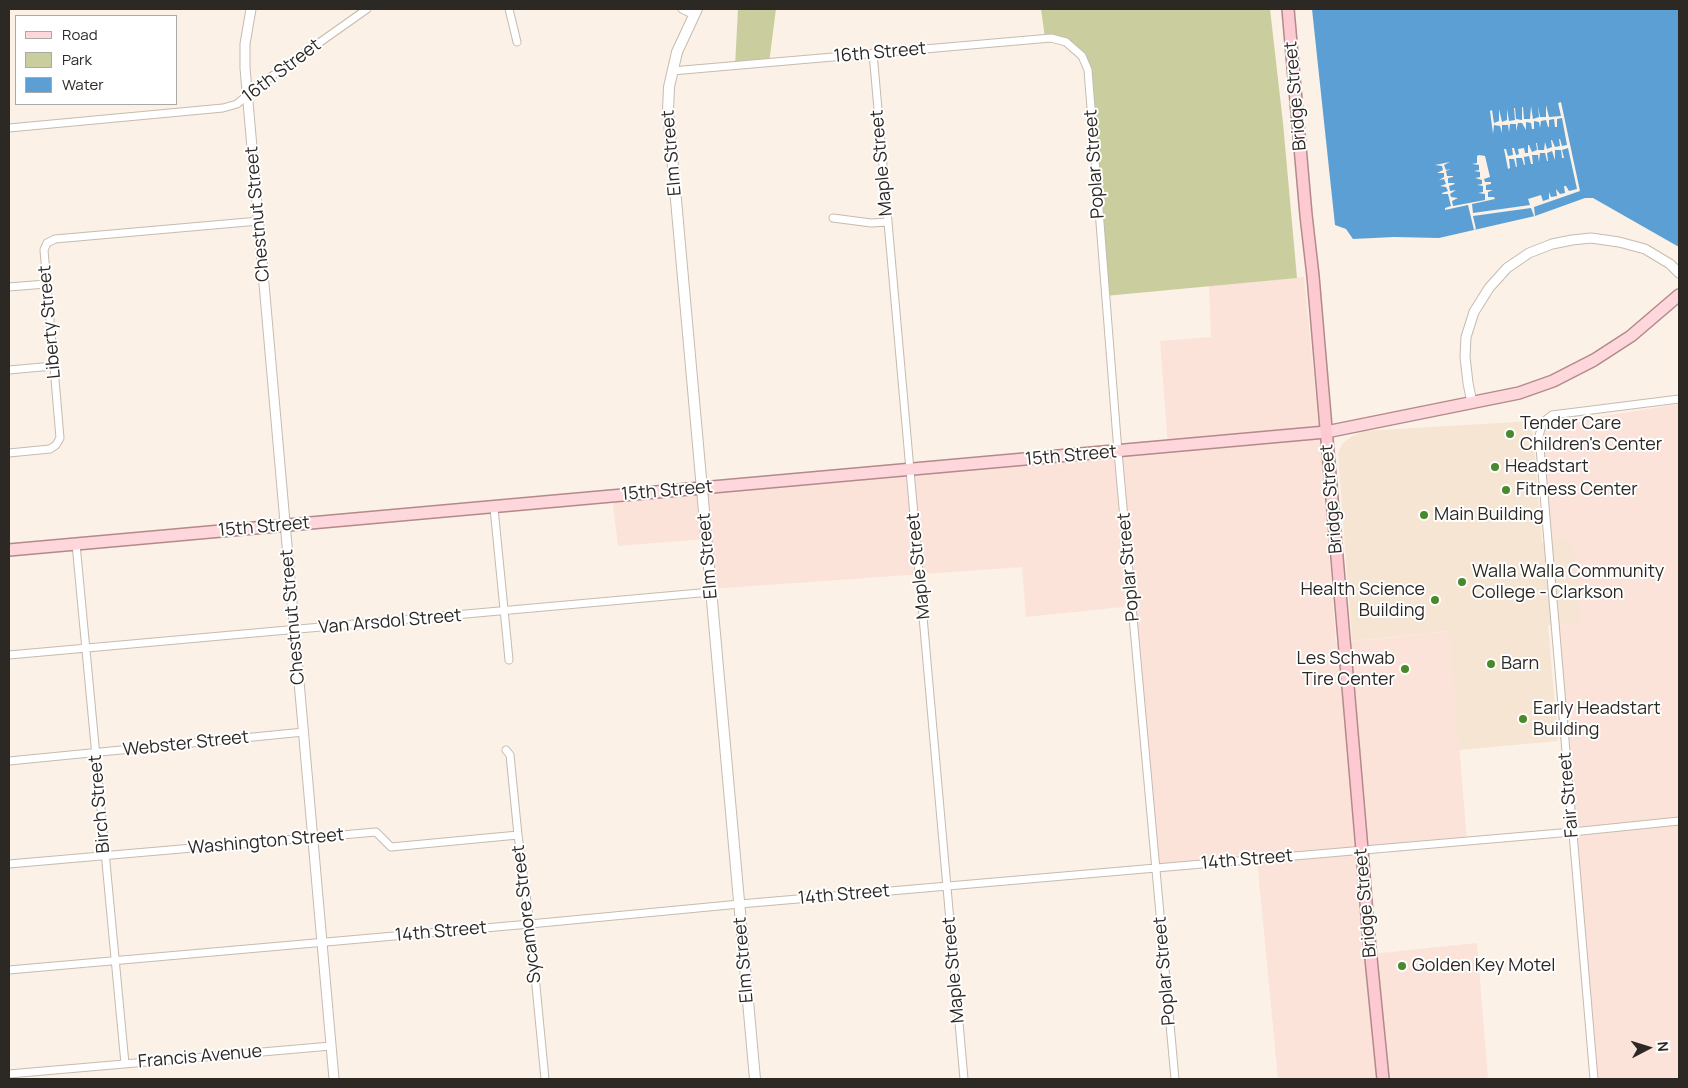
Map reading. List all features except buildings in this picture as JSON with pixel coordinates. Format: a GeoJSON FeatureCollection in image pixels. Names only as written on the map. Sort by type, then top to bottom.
{"type":"FeatureCollection","features":[{"type":"Feature","properties":{"kind":"highway","name":"Bridge Street"},"geometry":{"type":"LineString","coordinates":[[1288,9],[1306,215],[1314,276],[1368,928],[1383,1079]]}},
{"type":"Feature","properties":{"kind":"main road","name":"Elm Street"},"geometry":{"type":"LineString","coordinates":[[695,12],[677,52],[669,87],[668,111],[755,1079]]}},
{"type":"Feature","properties":{"kind":"main road","name":"15th Street"},"geometry":{"type":"LineString","coordinates":[[9,550],[1326,432],[1519,393],[1553,381],[1594,360],[1631,336],[1679,295]]}},
{"type":"Feature","properties":{"kind":"street","name":"Chestnut Street"},"geometry":{"type":"LineString","coordinates":[[251,9],[245,44],[247,95],[334,1079]]}},
{"type":"Feature","properties":{"kind":"street"},"geometry":{"type":"LineString","coordinates":[[245,44],[255,9]]}},
{"type":"Feature","properties":{"kind":"street","name":"16th Street"},"geometry":{"type":"LineString","coordinates":[[9,128],[223,108],[237,104],[367,9]]}},
{"type":"Feature","properties":{"kind":"street"},"geometry":{"type":"LineString","coordinates":[[509,9],[518,42]]}},
{"type":"Feature","properties":{"kind":"street"},"geometry":{"type":"LineString","coordinates":[[682,9],[695,12]]}},
{"type":"Feature","properties":{"kind":"street","name":"16th Street"},"geometry":{"type":"LineString","coordinates":[[672,71],[1051,38],[1066,42],[1082,56]]}},
{"type":"Feature","properties":{"kind":"street","name":"Maple Street"},"geometry":{"type":"LineString","coordinates":[[873,54],[964,1079]]}},
{"type":"Feature","properties":{"kind":"street","name":"Poplar Street"},"geometry":{"type":"LineString","coordinates":[[1082,56],[1088,70],[1118,452],[1175,1079]]}},
{"type":"Feature","properties":{"kind":"street"},"geometry":{"type":"LineString","coordinates":[[832,218],[871,223],[888,222]]}},
{"type":"Feature","properties":{"kind":"street","name":"Liberty Street"},"geometry":{"type":"LineString","coordinates":[[9,453],[50,449],[56,445],[60,438],[46,284],[44,250],[47,242],[55,239],[259,221]]}},
{"type":"Feature","properties":{"kind":"street"},"geometry":{"type":"LineString","coordinates":[[1472,403],[1465,357],[1466,337],[1474,312],[1489,288],[1507,268],[1529,253],[1552,244],[1591,238],[1619,242],[1645,249],[1670,264],[1679,273]]}},
{"type":"Feature","properties":{"kind":"street"},"geometry":{"type":"LineString","coordinates":[[9,287],[46,284]]}},
{"type":"Feature","properties":{"kind":"street"},"geometry":{"type":"LineString","coordinates":[[9,370],[53,366]]}},
{"type":"Feature","properties":{"kind":"street","name":"Fair Street"},"geometry":{"type":"LineString","coordinates":[[1594,1079],[1539,436],[1543,422],[1552,415],[1679,399]]}},
{"type":"Feature","properties":{"kind":"street"},"geometry":{"type":"LineString","coordinates":[[494,508],[509,660]]}},
{"type":"Feature","properties":{"kind":"street","name":"Birch Street"},"geometry":{"type":"LineString","coordinates":[[76,544],[125,1064]]}},
{"type":"Feature","properties":{"kind":"street","name":"Van Arsdol Street"},"geometry":{"type":"LineString","coordinates":[[9,655],[712,592]]}},
{"type":"Feature","properties":{"kind":"street","name":"Webster Street"},"geometry":{"type":"LineString","coordinates":[[9,761],[304,732]]}},
{"type":"Feature","properties":{"kind":"street","name":"Sycamore Street"},"geometry":{"type":"LineString","coordinates":[[506,750],[510,755],[518,836],[530,924],[545,1079]]}},
{"type":"Feature","properties":{"kind":"street","name":"14th Street"},"geometry":{"type":"LineString","coordinates":[[9,970],[1679,821]]}},
{"type":"Feature","properties":{"kind":"street","name":"Washington Street"},"geometry":{"type":"LineString","coordinates":[[9,864],[376,832],[391,846],[518,836]]}},
{"type":"Feature","properties":{"kind":"street","name":"Francis Avenue"},"geometry":{"type":"LineString","coordinates":[[9,1074],[331,1046]]}},
{"type":"Feature","properties":{"kind":"shaded area"},"geometry":{"type":"Polygon","coordinates":[[[1304,277],[1322,458],[1336,643],[1450,631],[1467,841],[1363,850],[1371,954],[1477,943],[1488,1079],[1278,1079],[1257,860],[1155,868],[1133,606],[1026,617],[1022,567],[711,589],[706,539],[618,546],[612,497],[1168,447],[1160,341],[1211,337],[1209,286],[1304,277]]]}},
{"type":"Feature","properties":{"kind":"shaded area"},"geometry":{"type":"Polygon","coordinates":[[[1679,404],[1679,1079],[1594,1079],[1572,832],[1542,430],[1547,425],[1679,404]]]}},
{"type":"Feature","properties":{"kind":"shaded area","name":"Walla Walla Community College - Clarkson"},"geometry":{"type":"Polygon","coordinates":[[[1532,421],[1542,542],[1573,539],[1581,622],[1548,625],[1558,741],[1459,750],[1449,631],[1352,641],[1338,453],[1342,444],[1364,431],[1532,421]]]}},
{"type":"Feature","properties":{"kind":"green space"},"geometry":{"type":"Polygon","coordinates":[[[738,9],[776,9],[769,63],[735,66],[738,9]]]}},
{"type":"Feature","properties":{"kind":"green space"},"geometry":{"type":"Polygon","coordinates":[[[1041,9],[1270,9],[1283,123],[1297,278],[1105,296],[1088,70],[1082,56],[1066,42],[1045,38],[1041,9]]]}},
{"type":"Feature","properties":{"kind":"water"},"geometry":{"type":"Polygon","coordinates":[[[1312,9],[1679,9],[1679,247],[1593,198],[1585,198],[1535,216],[1439,238],[1394,237],[1353,239],[1346,229],[1335,225],[1312,9]]]}},
{"type":"Feature","properties":{"kind":"pier"},"geometry":{"type":"Polygon","coordinates":[[[1561,102],[1580,191],[1534,207],[1535,216],[1531,208],[1473,216],[1476,229],[1474,230],[1468,205],[1445,210],[1445,208],[1451,206],[1448,194],[1442,194],[1448,191],[1446,187],[1440,186],[1446,184],[1444,179],[1439,180],[1444,177],[1444,173],[1437,173],[1443,170],[1442,166],[1435,165],[1450,162],[1444,165],[1446,170],[1451,169],[1446,171],[1447,176],[1453,176],[1448,178],[1448,183],[1455,184],[1449,186],[1450,191],[1456,190],[1450,194],[1451,197],[1458,198],[1452,201],[1453,206],[1485,200],[1485,194],[1478,193],[1483,192],[1483,186],[1477,185],[1482,184],[1482,180],[1475,178],[1480,177],[1480,172],[1474,171],[1479,170],[1479,165],[1472,164],[1477,163],[1477,156],[1479,155],[1485,156],[1490,177],[1484,179],[1485,182],[1491,182],[1491,184],[1486,185],[1486,190],[1493,190],[1488,192],[1488,197],[1494,197],[1495,199],[1472,204],[1473,213],[1530,205],[1528,199],[1541,195],[1543,201],[1549,199],[1549,192],[1551,197],[1557,196],[1556,189],[1560,194],[1565,193],[1564,186],[1569,191],[1577,189],[1568,148],[1562,150],[1564,158],[1562,158],[1561,150],[1555,150],[1555,160],[1552,151],[1547,153],[1548,161],[1545,153],[1540,153],[1539,162],[1538,155],[1532,155],[1533,164],[1531,164],[1529,156],[1524,157],[1525,165],[1522,158],[1516,158],[1517,167],[1514,159],[1509,159],[1510,168],[1508,169],[1504,149],[1506,149],[1508,156],[1513,155],[1512,148],[1514,148],[1516,155],[1519,154],[1518,149],[1524,148],[1525,153],[1528,153],[1528,145],[1532,152],[1537,150],[1536,143],[1538,150],[1544,150],[1545,142],[1547,149],[1552,147],[1551,140],[1555,147],[1560,146],[1559,139],[1562,146],[1567,145],[1562,118],[1557,119],[1557,127],[1555,127],[1554,119],[1549,120],[1549,127],[1546,120],[1541,121],[1540,128],[1539,122],[1534,121],[1534,129],[1532,129],[1531,123],[1526,122],[1526,130],[1522,123],[1518,123],[1516,131],[1516,124],[1510,124],[1509,132],[1508,125],[1502,125],[1502,133],[1500,126],[1494,125],[1493,134],[1490,111],[1492,110],[1494,123],[1499,121],[1499,109],[1502,122],[1507,120],[1507,109],[1509,121],[1515,120],[1514,108],[1516,119],[1522,120],[1522,107],[1524,119],[1530,119],[1531,106],[1533,119],[1539,117],[1538,106],[1540,117],[1546,117],[1546,105],[1549,117],[1561,116],[1558,103],[1561,102]]]}},
{"type":"Feature","properties":{"kind":"place","name":"Tender Care Children's Center"},"geometry":{"type":"Point","coordinates":[1510,434]}},
{"type":"Feature","properties":{"kind":"place","name":"Headstart"},"geometry":{"type":"Point","coordinates":[1495,467]}},
{"type":"Feature","properties":{"kind":"place","name":"Fitness Center"},"geometry":{"type":"Point","coordinates":[1506,490]}},
{"type":"Feature","properties":{"kind":"place","name":"Main Building"},"geometry":{"type":"Point","coordinates":[1424,515]}},
{"type":"Feature","properties":{"kind":"place","name":"Walla Walla Community College - Clarkson"},"geometry":{"type":"Point","coordinates":[1462,582]}},
{"type":"Feature","properties":{"kind":"place","name":"Health Science Building"},"geometry":{"type":"Point","coordinates":[1435,600]}},
{"type":"Feature","properties":{"kind":"place","name":"Barn"},"geometry":{"type":"Point","coordinates":[1491,664]}},
{"type":"Feature","properties":{"kind":"place","name":"Les Schwab Tire Center"},"geometry":{"type":"Point","coordinates":[1405,669]}},
{"type":"Feature","properties":{"kind":"place","name":"Early Headstart Building"},"geometry":{"type":"Point","coordinates":[1523,719]}},
{"type":"Feature","properties":{"kind":"place","name":"Golden Key Motel"},"geometry":{"type":"Point","coordinates":[1402,966]}}]}
